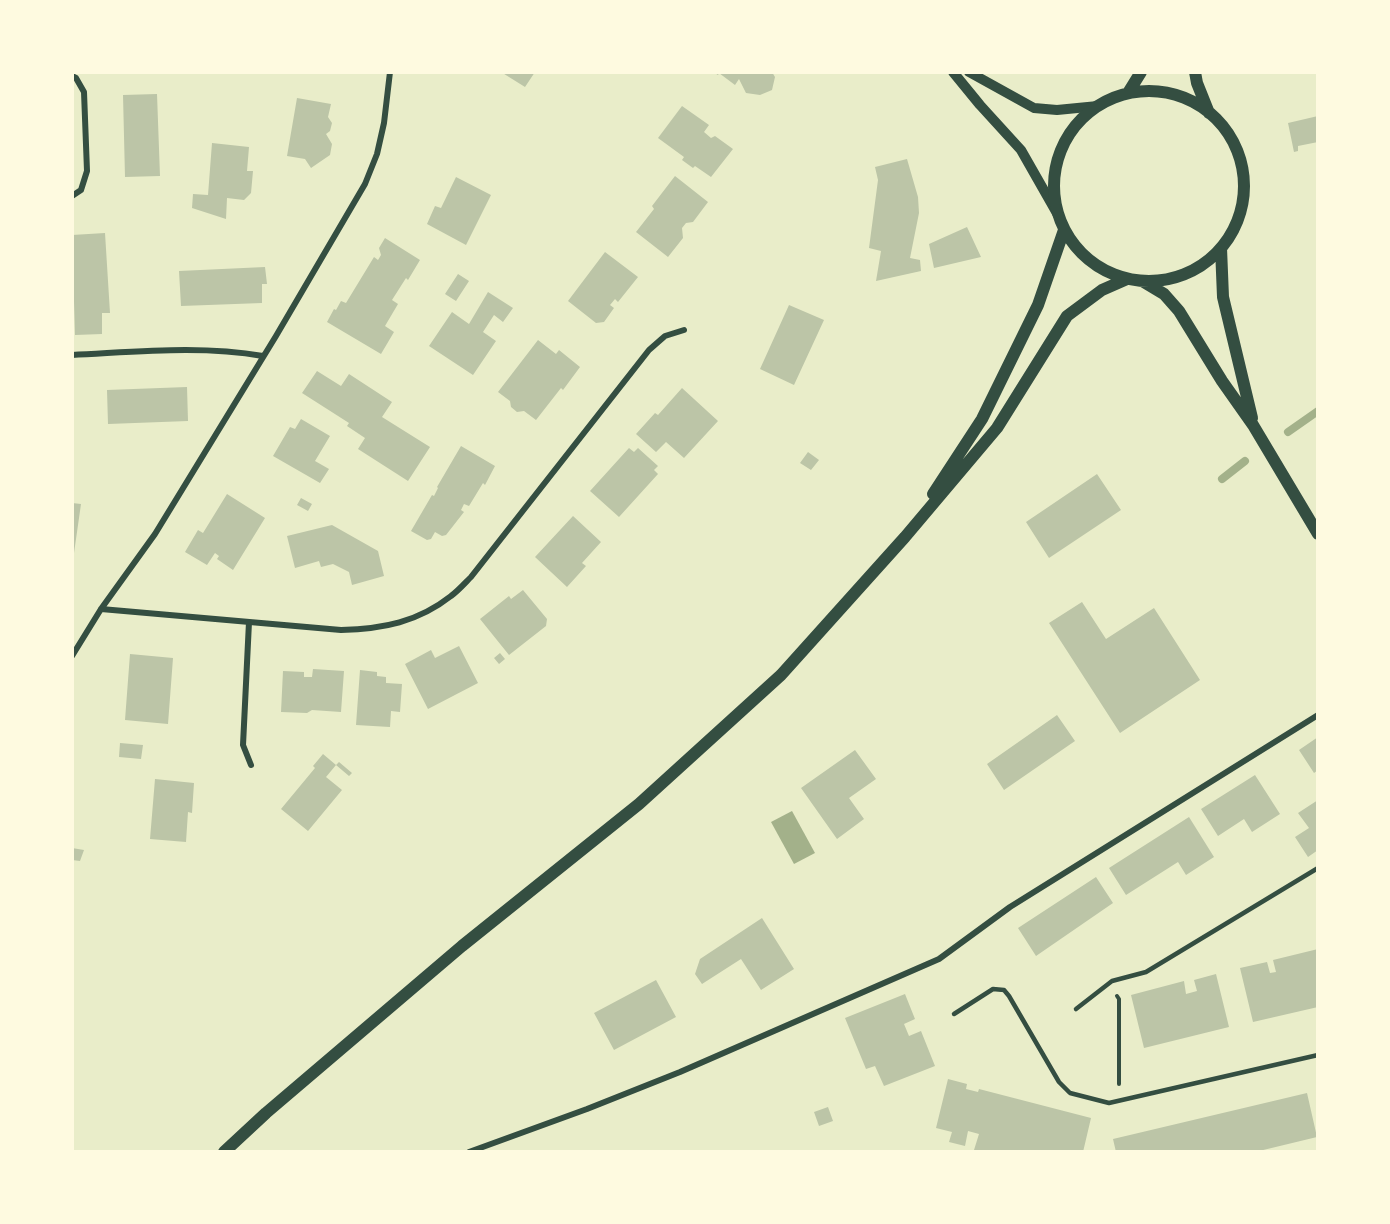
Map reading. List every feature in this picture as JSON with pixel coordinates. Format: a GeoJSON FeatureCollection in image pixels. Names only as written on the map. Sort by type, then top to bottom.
{"type":"FeatureCollection","features":[{"type":"Feature","properties":{"kind":"main road"},"geometry":{"type":"LineString","coordinates":[[1128,93],[1141,72]]}},
{"type":"Feature","properties":{"kind":"main road"},"geometry":{"type":"LineString","coordinates":[[1195,72],[1209,113]]}},
{"type":"Feature","properties":{"kind":"main road"},"geometry":{"type":"LineString","coordinates":[[1149,91],[1171,94],[1191,101],[1209,113],[1225,129],[1235,147],[1242,168],[1244,189],[1241,211],[1233,231],[1221,249],[1199,267],[1173,279],[1144,282],[1127,279],[1108,273],[1090,262],[1075,247],[1064,230],[1058,215],[1054,191],[1056,166],[1065,142],[1079,122],[1098,106],[1128,93],[1149,91]]}},
{"type":"Feature","properties":{"kind":"main road"},"geometry":{"type":"LineString","coordinates":[[906,537],[982,419],[1038,304],[1064,230]]}},
{"type":"Feature","properties":{"kind":"main road"},"geometry":{"type":"LineString","coordinates":[[1221,249],[1223,297],[1253,425]]}},
{"type":"Feature","properties":{"kind":"main road"},"geometry":{"type":"LineString","coordinates":[[225,1152],[266,1113],[462,946],[639,804],[781,675],[906,537],[997,428],[1067,316],[1102,290],[1127,279]]}},
{"type":"Feature","properties":{"kind":"main road"},"geometry":{"type":"LineString","coordinates":[[1144,282],[1164,294],[1179,311],[1222,381],[1253,425],[1318,534]]}},
{"type":"Feature","properties":{"kind":"street"},"geometry":{"type":"LineString","coordinates":[[72,656],[101,609],[154,534],[366,184],[377,154],[384,123],[390,72]]}},
{"type":"Feature","properties":{"kind":"street"},"geometry":{"type":"LineString","coordinates":[[953,72],[1021,150],[1058,215]]}},
{"type":"Feature","properties":{"kind":"street"},"geometry":{"type":"LineString","coordinates":[[969,72],[1034,108],[1058,110],[1098,106]]}},
{"type":"Feature","properties":{"kind":"street"},"geometry":{"type":"LineString","coordinates":[[72,76],[76,78],[84,92],[87,171],[81,190],[72,196]]}},
{"type":"Feature","properties":{"kind":"street"},"geometry":{"type":"LineString","coordinates":[[101,609],[342,630],[400,623],[417,617],[452,596],[471,577],[649,350],[665,336],[684,330]]}},
{"type":"Feature","properties":{"kind":"street"},"geometry":{"type":"LineString","coordinates":[[72,355],[207,350],[263,356]]}},
{"type":"Feature","properties":{"kind":"street"},"geometry":{"type":"LineString","coordinates":[[249,622],[243,745],[251,765]]}},
{"type":"Feature","properties":{"kind":"street"},"geometry":{"type":"LineString","coordinates":[[469,1152],[680,1072],[939,959],[1010,907],[1318,715]]}},
{"type":"Feature","properties":{"kind":"lane"},"geometry":{"type":"LineString","coordinates":[[1076,1009],[1112,981],[1146,972],[1318,867]]}},
{"type":"Feature","properties":{"kind":"lane"},"geometry":{"type":"LineString","coordinates":[[954,1014],[993,989],[1004,990],[1059,1082],[1070,1093],[1109,1103],[1318,1055]]}},
{"type":"Feature","properties":{"kind":"path"},"geometry":{"type":"LineString","coordinates":[[1112,981],[1119,999],[1120,1101]]}},
{"type":"Feature","properties":{"kind":"shaded area"},"geometry":{"type":"Polygon","coordinates":[[[792,811],[815,853],[794,864],[771,822],[792,811]]]}},
{"type":"Feature","properties":{"kind":"building"},"geometry":{"type":"Polygon","coordinates":[[[501,72],[535,72],[525,87],[501,72]]]}},
{"type":"Feature","properties":{"kind":"building"},"geometry":{"type":"Polygon","coordinates":[[[713,72],[772,72],[775,77],[772,90],[760,95],[746,93],[739,79],[735,85],[719,73],[718,75],[713,72]]]}},
{"type":"Feature","properties":{"kind":"building"},"geometry":{"type":"Polygon","coordinates":[[[157,94],[160,176],[125,177],[123,95],[157,94]]]}},
{"type":"Feature","properties":{"kind":"building"},"geometry":{"type":"Polygon","coordinates":[[[297,98],[331,104],[328,117],[332,123],[330,131],[326,134],[332,144],[330,155],[311,168],[305,159],[287,156],[297,98]]]}},
{"type":"Feature","properties":{"kind":"building"},"geometry":{"type":"Polygon","coordinates":[[[682,106],[709,125],[704,132],[711,138],[715,136],[733,149],[711,177],[682,160],[684,157],[658,138],[682,106]]]}},
{"type":"Feature","properties":{"kind":"building"},"geometry":{"type":"Polygon","coordinates":[[[1318,116],[1318,142],[1298,146],[1298,151],[1294,152],[1288,123],[1318,116]]]}},
{"type":"Feature","properties":{"kind":"building"},"geometry":{"type":"Polygon","coordinates":[[[212,143],[249,147],[247,171],[253,171],[251,193],[244,200],[227,198],[226,219],[192,208],[193,194],[208,195],[212,143]]]}},
{"type":"Feature","properties":{"kind":"building"},"geometry":{"type":"Polygon","coordinates":[[[907,159],[918,197],[919,213],[910,258],[920,260],[921,271],[876,281],[881,251],[869,248],[878,180],[875,167],[907,159]]]}},
{"type":"Feature","properties":{"kind":"building"},"geometry":{"type":"Polygon","coordinates":[[[675,176],[708,202],[693,222],[686,223],[682,228],[683,238],[668,257],[636,232],[675,176]]]}},
{"type":"Feature","properties":{"kind":"building"},"geometry":{"type":"Polygon","coordinates":[[[456,177],[491,195],[466,245],[427,224],[435,206],[441,208],[456,177]]]}},
{"type":"Feature","properties":{"kind":"building"},"geometry":{"type":"Polygon","coordinates":[[[967,227],[981,257],[934,268],[929,244],[967,227]]]}},
{"type":"Feature","properties":{"kind":"building"},"geometry":{"type":"Polygon","coordinates":[[[105,233],[110,313],[102,313],[102,334],[75,335],[72,235],[105,233]]]}},
{"type":"Feature","properties":{"kind":"building"},"geometry":{"type":"Polygon","coordinates":[[[385,238],[420,260],[392,300],[398,304],[385,326],[394,332],[381,354],[327,322],[341,301],[346,303],[374,257],[378,260],[381,255],[379,248],[385,238]]]}},
{"type":"Feature","properties":{"kind":"building"},"geometry":{"type":"Polygon","coordinates":[[[605,252],[638,277],[618,302],[615,299],[610,305],[614,308],[604,322],[596,323],[568,301],[605,252]]]}},
{"type":"Feature","properties":{"kind":"building"},"geometry":{"type":"Polygon","coordinates":[[[265,267],[267,284],[262,284],[262,303],[181,306],[179,271],[265,267]]]}},
{"type":"Feature","properties":{"kind":"building"},"geometry":{"type":"Polygon","coordinates":[[[458,274],[469,281],[456,301],[445,294],[458,274]]]}},
{"type":"Feature","properties":{"kind":"building"},"geometry":{"type":"Polygon","coordinates":[[[488,292],[513,308],[503,322],[494,315],[483,332],[496,341],[473,375],[429,346],[452,312],[469,324],[488,292]]]}},
{"type":"Feature","properties":{"kind":"building"},"geometry":{"type":"Polygon","coordinates":[[[789,305],[824,320],[794,385],[760,369],[789,305]]]}},
{"type":"Feature","properties":{"kind":"building"},"geometry":{"type":"Polygon","coordinates":[[[538,340],[556,354],[559,350],[580,367],[536,420],[524,411],[517,412],[511,407],[510,401],[498,392],[538,340]]]}},
{"type":"Feature","properties":{"kind":"building"},"geometry":{"type":"Polygon","coordinates":[[[317,371],[341,386],[349,374],[392,402],[382,417],[430,447],[408,481],[358,449],[365,438],[347,426],[349,423],[302,393],[317,371]]]}},
{"type":"Feature","properties":{"kind":"building"},"geometry":{"type":"Polygon","coordinates":[[[187,387],[188,421],[108,424],[107,390],[187,387]]]}},
{"type":"Feature","properties":{"kind":"building"},"geometry":{"type":"Polygon","coordinates":[[[682,388],[718,421],[684,458],[666,442],[656,452],[636,434],[655,413],[658,415],[682,388]]]}},
{"type":"Feature","properties":{"kind":"building"},"geometry":{"type":"Polygon","coordinates":[[[301,419],[330,436],[315,461],[329,469],[320,483],[273,456],[290,427],[295,429],[301,419]]]}},
{"type":"Feature","properties":{"kind":"building"},"geometry":{"type":"Polygon","coordinates":[[[461,446],[495,466],[485,485],[483,483],[469,506],[464,504],[461,510],[464,512],[446,535],[442,536],[435,532],[431,539],[427,540],[411,531],[432,495],[434,496],[461,446]]]}},
{"type":"Feature","properties":{"kind":"building"},"geometry":{"type":"Polygon","coordinates":[[[629,448],[634,452],[638,448],[658,466],[654,470],[658,474],[619,517],[590,491],[629,448]]]}},
{"type":"Feature","properties":{"kind":"building"},"geometry":{"type":"Polygon","coordinates":[[[808,452],[819,460],[811,470],[800,463],[808,452]]]}},
{"type":"Feature","properties":{"kind":"building"},"geometry":{"type":"Polygon","coordinates":[[[1097,474],[1121,510],[1049,558],[1026,522],[1097,474]]]}},
{"type":"Feature","properties":{"kind":"building"},"geometry":{"type":"Polygon","coordinates":[[[227,494],[265,518],[233,570],[217,559],[219,556],[215,553],[207,565],[185,552],[198,530],[203,533],[227,494]]]}},
{"type":"Feature","properties":{"kind":"building"},"geometry":{"type":"Polygon","coordinates":[[[301,498],[312,504],[308,511],[297,505],[301,498]]]}},
{"type":"Feature","properties":{"kind":"building"},"geometry":{"type":"Polygon","coordinates":[[[72,503],[81,504],[73,560],[72,560],[72,503]]]}},
{"type":"Feature","properties":{"kind":"building"},"geometry":{"type":"Polygon","coordinates":[[[573,516],[601,542],[582,563],[586,566],[567,587],[535,557],[573,516]]]}},
{"type":"Feature","properties":{"kind":"building"},"geometry":{"type":"Polygon","coordinates":[[[332,525],[378,551],[384,576],[352,585],[349,572],[333,564],[321,567],[319,561],[295,568],[287,536],[332,525]]]}},
{"type":"Feature","properties":{"kind":"building"},"geometry":{"type":"Polygon","coordinates":[[[523,590],[547,619],[546,626],[509,655],[480,619],[509,596],[511,599],[523,590]]]}},
{"type":"Feature","properties":{"kind":"building"},"geometry":{"type":"Polygon","coordinates":[[[1082,602],[1106,639],[1154,608],[1200,680],[1120,733],[1049,623],[1082,602]]]}},
{"type":"Feature","properties":{"kind":"building"},"geometry":{"type":"Polygon","coordinates":[[[459,646],[478,683],[428,709],[405,664],[431,650],[435,658],[459,646]]]}},
{"type":"Feature","properties":{"kind":"building"},"geometry":{"type":"Polygon","coordinates":[[[500,653],[505,659],[499,664],[494,658],[500,653]]]}},
{"type":"Feature","properties":{"kind":"building"},"geometry":{"type":"Polygon","coordinates":[[[130,654],[173,658],[168,724],[125,720],[130,654]]]}},
{"type":"Feature","properties":{"kind":"building"},"geometry":{"type":"Polygon","coordinates":[[[313,669],[344,671],[341,712],[312,710],[307,713],[281,712],[283,671],[304,672],[304,677],[312,677],[313,669]]]}},
{"type":"Feature","properties":{"kind":"building"},"geometry":{"type":"Polygon","coordinates":[[[360,670],[377,672],[377,676],[386,677],[386,683],[402,684],[400,712],[391,711],[390,727],[356,725],[360,670]]]}},
{"type":"Feature","properties":{"kind":"building"},"geometry":{"type":"Polygon","coordinates":[[[1057,715],[1075,741],[1004,790],[987,764],[1057,715]]]}},
{"type":"Feature","properties":{"kind":"building"},"geometry":{"type":"Polygon","coordinates":[[[1318,737],[1318,770],[1314,773],[1299,750],[1318,737]]]}},
{"type":"Feature","properties":{"kind":"building"},"geometry":{"type":"Polygon","coordinates":[[[120,743],[143,745],[141,759],[119,757],[120,743]]]}},
{"type":"Feature","properties":{"kind":"building"},"geometry":{"type":"Polygon","coordinates":[[[855,750],[876,779],[849,798],[864,819],[837,839],[801,788],[855,750]]]}},
{"type":"Feature","properties":{"kind":"building"},"geometry":{"type":"Polygon","coordinates":[[[323,754],[336,765],[326,777],[342,790],[308,831],[281,809],[315,768],[313,766],[323,754]]]}},
{"type":"Feature","properties":{"kind":"building"},"geometry":{"type":"Polygon","coordinates":[[[339,762],[352,773],[349,776],[336,765],[339,762]]]}},
{"type":"Feature","properties":{"kind":"building"},"geometry":{"type":"Polygon","coordinates":[[[1255,775],[1280,814],[1252,832],[1244,819],[1218,836],[1201,809],[1255,775]]]}},
{"type":"Feature","properties":{"kind":"building"},"geometry":{"type":"Polygon","coordinates":[[[155,779],[194,783],[192,813],[188,812],[186,842],[150,839],[155,779]]]}},
{"type":"Feature","properties":{"kind":"building"},"geometry":{"type":"Polygon","coordinates":[[[1318,800],[1318,839],[1316,841],[1318,850],[1308,857],[1295,837],[1309,828],[1298,813],[1318,800]]]}},
{"type":"Feature","properties":{"kind":"building"},"geometry":{"type":"Polygon","coordinates":[[[1189,817],[1214,857],[1186,875],[1178,862],[1126,895],[1109,868],[1189,817]]]}},
{"type":"Feature","properties":{"kind":"building"},"geometry":{"type":"Polygon","coordinates":[[[72,848],[84,850],[80,861],[72,860],[72,848]]]}},
{"type":"Feature","properties":{"kind":"building"},"geometry":{"type":"Polygon","coordinates":[[[1096,877],[1113,903],[1036,956],[1018,928],[1096,877]]]}},
{"type":"Feature","properties":{"kind":"building"},"geometry":{"type":"Polygon","coordinates":[[[762,918],[794,969],[761,990],[741,959],[702,984],[695,974],[700,959],[762,918]]]}},
{"type":"Feature","properties":{"kind":"building"},"geometry":{"type":"Polygon","coordinates":[[[1318,949],[1318,1007],[1253,1022],[1240,968],[1267,962],[1270,973],[1276,972],[1273,960],[1318,949]]]}},
{"type":"Feature","properties":{"kind":"building"},"geometry":{"type":"Polygon","coordinates":[[[1216,974],[1229,1027],[1144,1048],[1131,995],[1184,981],[1186,994],[1197,991],[1194,980],[1216,974]]]}},
{"type":"Feature","properties":{"kind":"building"},"geometry":{"type":"Polygon","coordinates":[[[656,980],[676,1017],[614,1050],[594,1013],[656,980]]]}},
{"type":"Feature","properties":{"kind":"building"},"geometry":{"type":"Polygon","coordinates":[[[905,994],[915,1019],[904,1024],[909,1036],[921,1031],[935,1066],[884,1086],[875,1066],[866,1069],[845,1018],[905,994]]]}},
{"type":"Feature","properties":{"kind":"building"},"geometry":{"type":"Polygon","coordinates":[[[948,1079],[967,1084],[966,1089],[978,1092],[979,1089],[1091,1118],[1083,1152],[980,1152],[974,1150],[979,1134],[968,1131],[965,1146],[949,1142],[952,1132],[936,1128],[948,1079]]]}},
{"type":"Feature","properties":{"kind":"building"},"geometry":{"type":"Polygon","coordinates":[[[1307,1093],[1317,1137],[1255,1152],[1116,1152],[1113,1139],[1307,1093]]]}},
{"type":"Feature","properties":{"kind":"building"},"geometry":{"type":"Polygon","coordinates":[[[828,1107],[833,1121],[819,1126],[814,1112],[828,1107]]]}},
{"type":"Feature","properties":{"kind":"waterway"},"geometry":{"type":"LineString","coordinates":[[1288,432],[1318,411]]}},
{"type":"Feature","properties":{"kind":"waterway"},"geometry":{"type":"LineString","coordinates":[[1222,479],[1245,461]]}}]}
